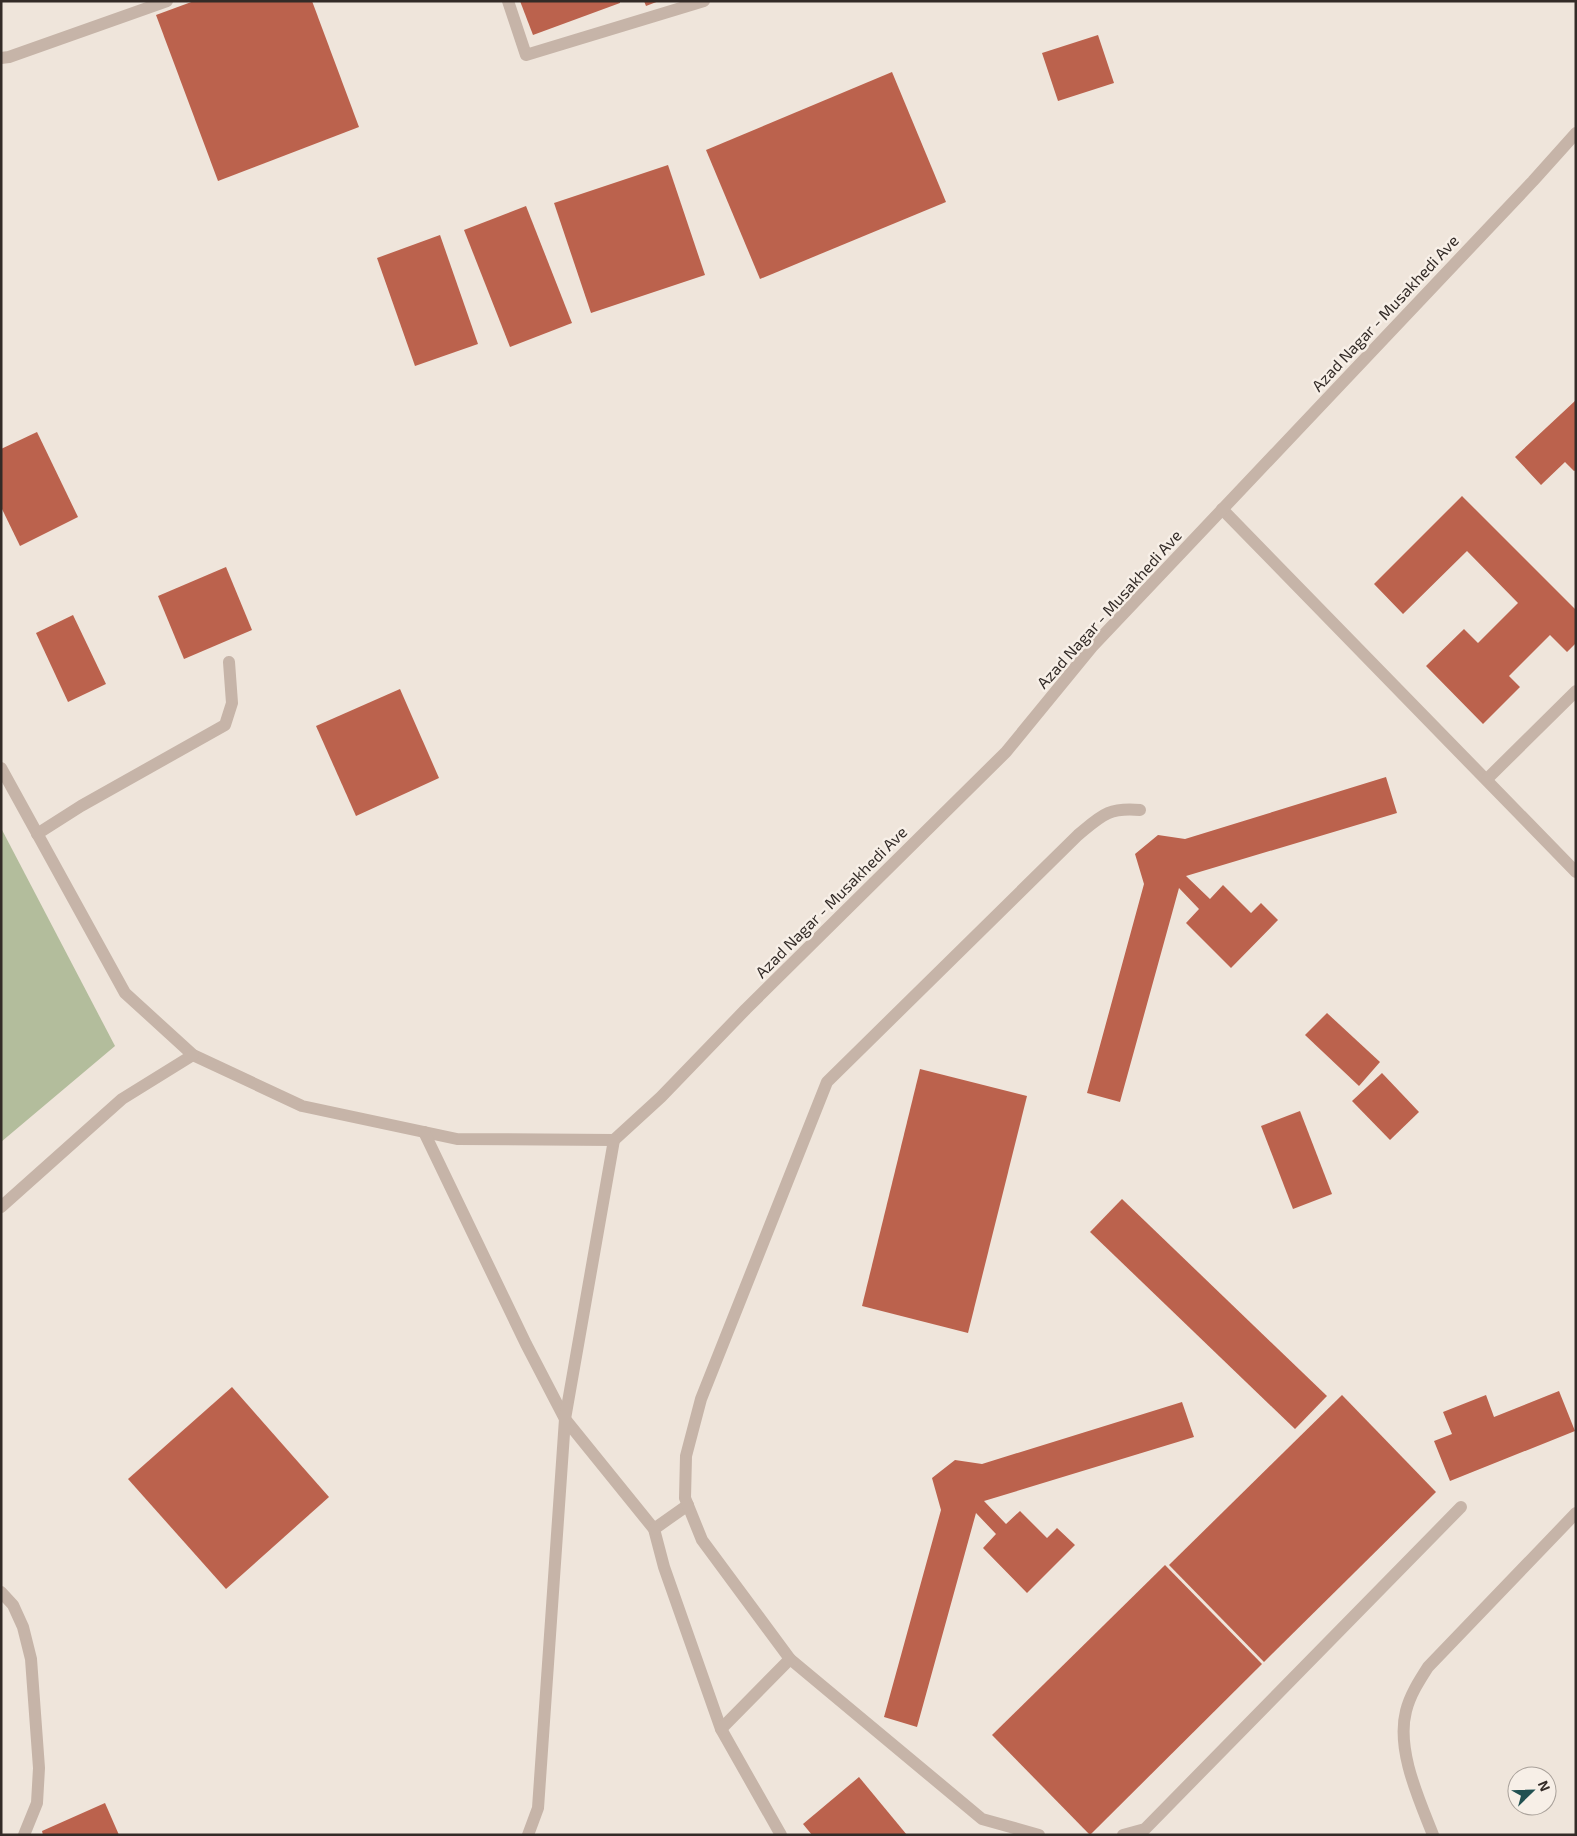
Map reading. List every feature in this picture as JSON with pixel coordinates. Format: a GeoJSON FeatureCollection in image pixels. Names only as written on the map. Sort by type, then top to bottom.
{"type":"FeatureCollection","features":[{"type":"Feature","properties":{"kind":"street"},"geometry":{"type":"LineString","coordinates":[[1,58],[9,57],[167,1]]}},
{"type":"Feature","properties":{"kind":"street"},"geometry":{"type":"LineString","coordinates":[[508,1],[526,55],[704,1]]}},
{"type":"Feature","properties":{"kind":"street","name":"Azad Nagar - Musakhedi Ave"},"geometry":{"type":"LineString","coordinates":[[614,1140],[661,1097],[746,1009],[1006,752],[1092,647],[1533,181],[1576,133]]}},
{"type":"Feature","properties":{"kind":"street"},"geometry":{"type":"LineString","coordinates":[[1222,509],[1576,872]]}},
{"type":"Feature","properties":{"kind":"street"},"geometry":{"type":"LineString","coordinates":[[37,834],[81,806],[225,725],[232,703],[229,662]]}},
{"type":"Feature","properties":{"kind":"street"},"geometry":{"type":"LineString","coordinates":[[1487,779],[1576,691]]}},
{"type":"Feature","properties":{"kind":"street"},"geometry":{"type":"LineString","coordinates":[[1,768],[125,993],[193,1055],[302,1106],[457,1139],[614,1140],[565,1419],[538,1808],[528,1835]]}},
{"type":"Feature","properties":{"kind":"street"},"geometry":{"type":"LineString","coordinates":[[1039,1835],[982,1820],[790,1659],[702,1540],[685,1498],[686,1456],[701,1399],[827,1082],[1078,835],[1104,813],[1128,809],[1140,810]]}},
{"type":"Feature","properties":{"kind":"street"},"geometry":{"type":"LineString","coordinates":[[1,1207],[122,1099],[193,1055]]}},
{"type":"Feature","properties":{"kind":"street"},"geometry":{"type":"LineString","coordinates":[[424,1132],[526,1344],[565,1419],[654,1529],[664,1567],[721,1729],[781,1835]]}},
{"type":"Feature","properties":{"kind":"street"},"geometry":{"type":"LineString","coordinates":[[654,1529],[688,1505]]}},
{"type":"Feature","properties":{"kind":"street"},"geometry":{"type":"LineString","coordinates":[[1123,1835],[1145,1829],[1461,1507]]}},
{"type":"Feature","properties":{"kind":"street"},"geometry":{"type":"LineString","coordinates":[[1433,1835],[1411,1780],[1405,1747],[1405,1712],[1415,1688],[1428,1666],[1576,1513]]}},
{"type":"Feature","properties":{"kind":"street"},"geometry":{"type":"LineString","coordinates":[[1,1592],[13,1605],[23,1627],[31,1659],[39,1768],[37,1803],[24,1835]]}},
{"type":"Feature","properties":{"kind":"street"},"geometry":{"type":"LineString","coordinates":[[721,1729],[790,1659]]}},
{"type":"Feature","properties":{"kind":"green space"},"geometry":{"type":"Polygon","coordinates":[[[1,828],[115,1046],[1,1142],[1,828]]]}},
{"type":"Feature","properties":{"kind":"building"},"geometry":{"type":"Polygon","coordinates":[[[194,1],[312,1],[359,127],[218,181],[156,15],[194,1]]]}},
{"type":"Feature","properties":{"kind":"building"},"geometry":{"type":"Polygon","coordinates":[[[520,1],[620,1],[620,3],[533,35],[520,1]]]}},
{"type":"Feature","properties":{"kind":"building"},"geometry":{"type":"Polygon","coordinates":[[[644,1],[659,1],[646,6],[644,1]]]}},
{"type":"Feature","properties":{"kind":"building"},"geometry":{"type":"Polygon","coordinates":[[[1098,35],[1114,83],[1058,101],[1042,53],[1098,35]]]}},
{"type":"Feature","properties":{"kind":"building"},"geometry":{"type":"Polygon","coordinates":[[[892,72],[946,202],[760,279],[706,150],[892,72]]]}},
{"type":"Feature","properties":{"kind":"building"},"geometry":{"type":"Polygon","coordinates":[[[668,165],[705,275],[591,313],[554,203],[668,165]]]}},
{"type":"Feature","properties":{"kind":"building"},"geometry":{"type":"Polygon","coordinates":[[[526,206],[572,323],[510,347],[464,230],[526,206]]]}},
{"type":"Feature","properties":{"kind":"building"},"geometry":{"type":"Polygon","coordinates":[[[440,235],[478,344],[415,366],[377,258],[440,235]]]}},
{"type":"Feature","properties":{"kind":"building"},"geometry":{"type":"Polygon","coordinates":[[[1576,400],[1576,470],[1574,471],[1565,462],[1541,485],[1515,457],[1576,400]]]}},
{"type":"Feature","properties":{"kind":"building"},"geometry":{"type":"Polygon","coordinates":[[[37,432],[78,517],[20,546],[1,507],[1,449],[37,432]]]}},
{"type":"Feature","properties":{"kind":"building"},"geometry":{"type":"Polygon","coordinates":[[[1462,496],[1576,610],[1576,643],[1567,652],[1550,635],[1509,676],[1520,687],[1483,724],[1426,666],[1464,629],[1478,643],[1518,603],[1467,551],[1403,614],[1374,584],[1462,496]]]}},
{"type":"Feature","properties":{"kind":"building"},"geometry":{"type":"Polygon","coordinates":[[[226,567],[252,630],[184,659],[158,596],[226,567]]]}},
{"type":"Feature","properties":{"kind":"building"},"geometry":{"type":"Polygon","coordinates":[[[73,615],[106,684],[68,702],[36,633],[73,615]]]}},
{"type":"Feature","properties":{"kind":"building"},"geometry":{"type":"Polygon","coordinates":[[[400,689],[439,778],[356,816],[316,726],[400,689]]]}},
{"type":"Feature","properties":{"kind":"building"},"geometry":{"type":"Polygon","coordinates":[[[1386,777],[1397,813],[1186,876],[1210,899],[1223,885],[1251,913],[1261,903],[1278,920],[1231,968],[1186,923],[1199,909],[1179,888],[1120,1102],[1087,1093],[1144,884],[1135,854],[1158,835],[1185,839],[1386,777]]]}},
{"type":"Feature","properties":{"kind":"building"},"geometry":{"type":"Polygon","coordinates":[[[1327,1013],[1380,1062],[1359,1086],[1305,1035],[1327,1013]]]}},
{"type":"Feature","properties":{"kind":"building"},"geometry":{"type":"Polygon","coordinates":[[[920,1069],[1027,1096],[968,1333],[862,1306],[920,1069]]]}},
{"type":"Feature","properties":{"kind":"building"},"geometry":{"type":"Polygon","coordinates":[[[1382,1073],[1419,1112],[1390,1140],[1352,1101],[1382,1073]]]}},
{"type":"Feature","properties":{"kind":"building"},"geometry":{"type":"Polygon","coordinates":[[[1300,1111],[1332,1194],[1293,1209],[1261,1126],[1300,1111]]]}},
{"type":"Feature","properties":{"kind":"building"},"geometry":{"type":"Polygon","coordinates":[[[1122,1199],[1327,1396],[1295,1429],[1090,1232],[1122,1199]]]}},
{"type":"Feature","properties":{"kind":"building"},"geometry":{"type":"Polygon","coordinates":[[[232,1387],[329,1497],[226,1589],[128,1479],[232,1387]]]}},
{"type":"Feature","properties":{"kind":"building"},"geometry":{"type":"Polygon","coordinates":[[[1559,1391],[1575,1431],[1450,1481],[1434,1441],[1452,1434],[1443,1412],[1486,1395],[1494,1417],[1559,1391]]]}},
{"type":"Feature","properties":{"kind":"building"},"geometry":{"type":"Polygon","coordinates":[[[1342,1395],[1436,1492],[1264,1662],[1169,1565],[1342,1395]]]}},
{"type":"Feature","properties":{"kind":"building"},"geometry":{"type":"Polygon","coordinates":[[[1182,1402],[1194,1437],[984,1501],[1006,1524],[1020,1511],[1047,1538],[1057,1528],[1075,1545],[1027,1593],[983,1548],[996,1534],[976,1513],[917,1727],[884,1717],[941,1510],[932,1478],[955,1460],[982,1464],[1182,1402]]]}},
{"type":"Feature","properties":{"kind":"building"},"geometry":{"type":"Polygon","coordinates":[[[1165,1565],[1262,1664],[1090,1835],[992,1735],[1165,1565]]]}},
{"type":"Feature","properties":{"kind":"building"},"geometry":{"type":"Polygon","coordinates":[[[859,1777],[907,1835],[812,1835],[803,1824],[859,1777]]]}},
{"type":"Feature","properties":{"kind":"building"},"geometry":{"type":"Polygon","coordinates":[[[105,1803],[119,1835],[43,1835],[42,1831],[105,1803]]]}}]}
